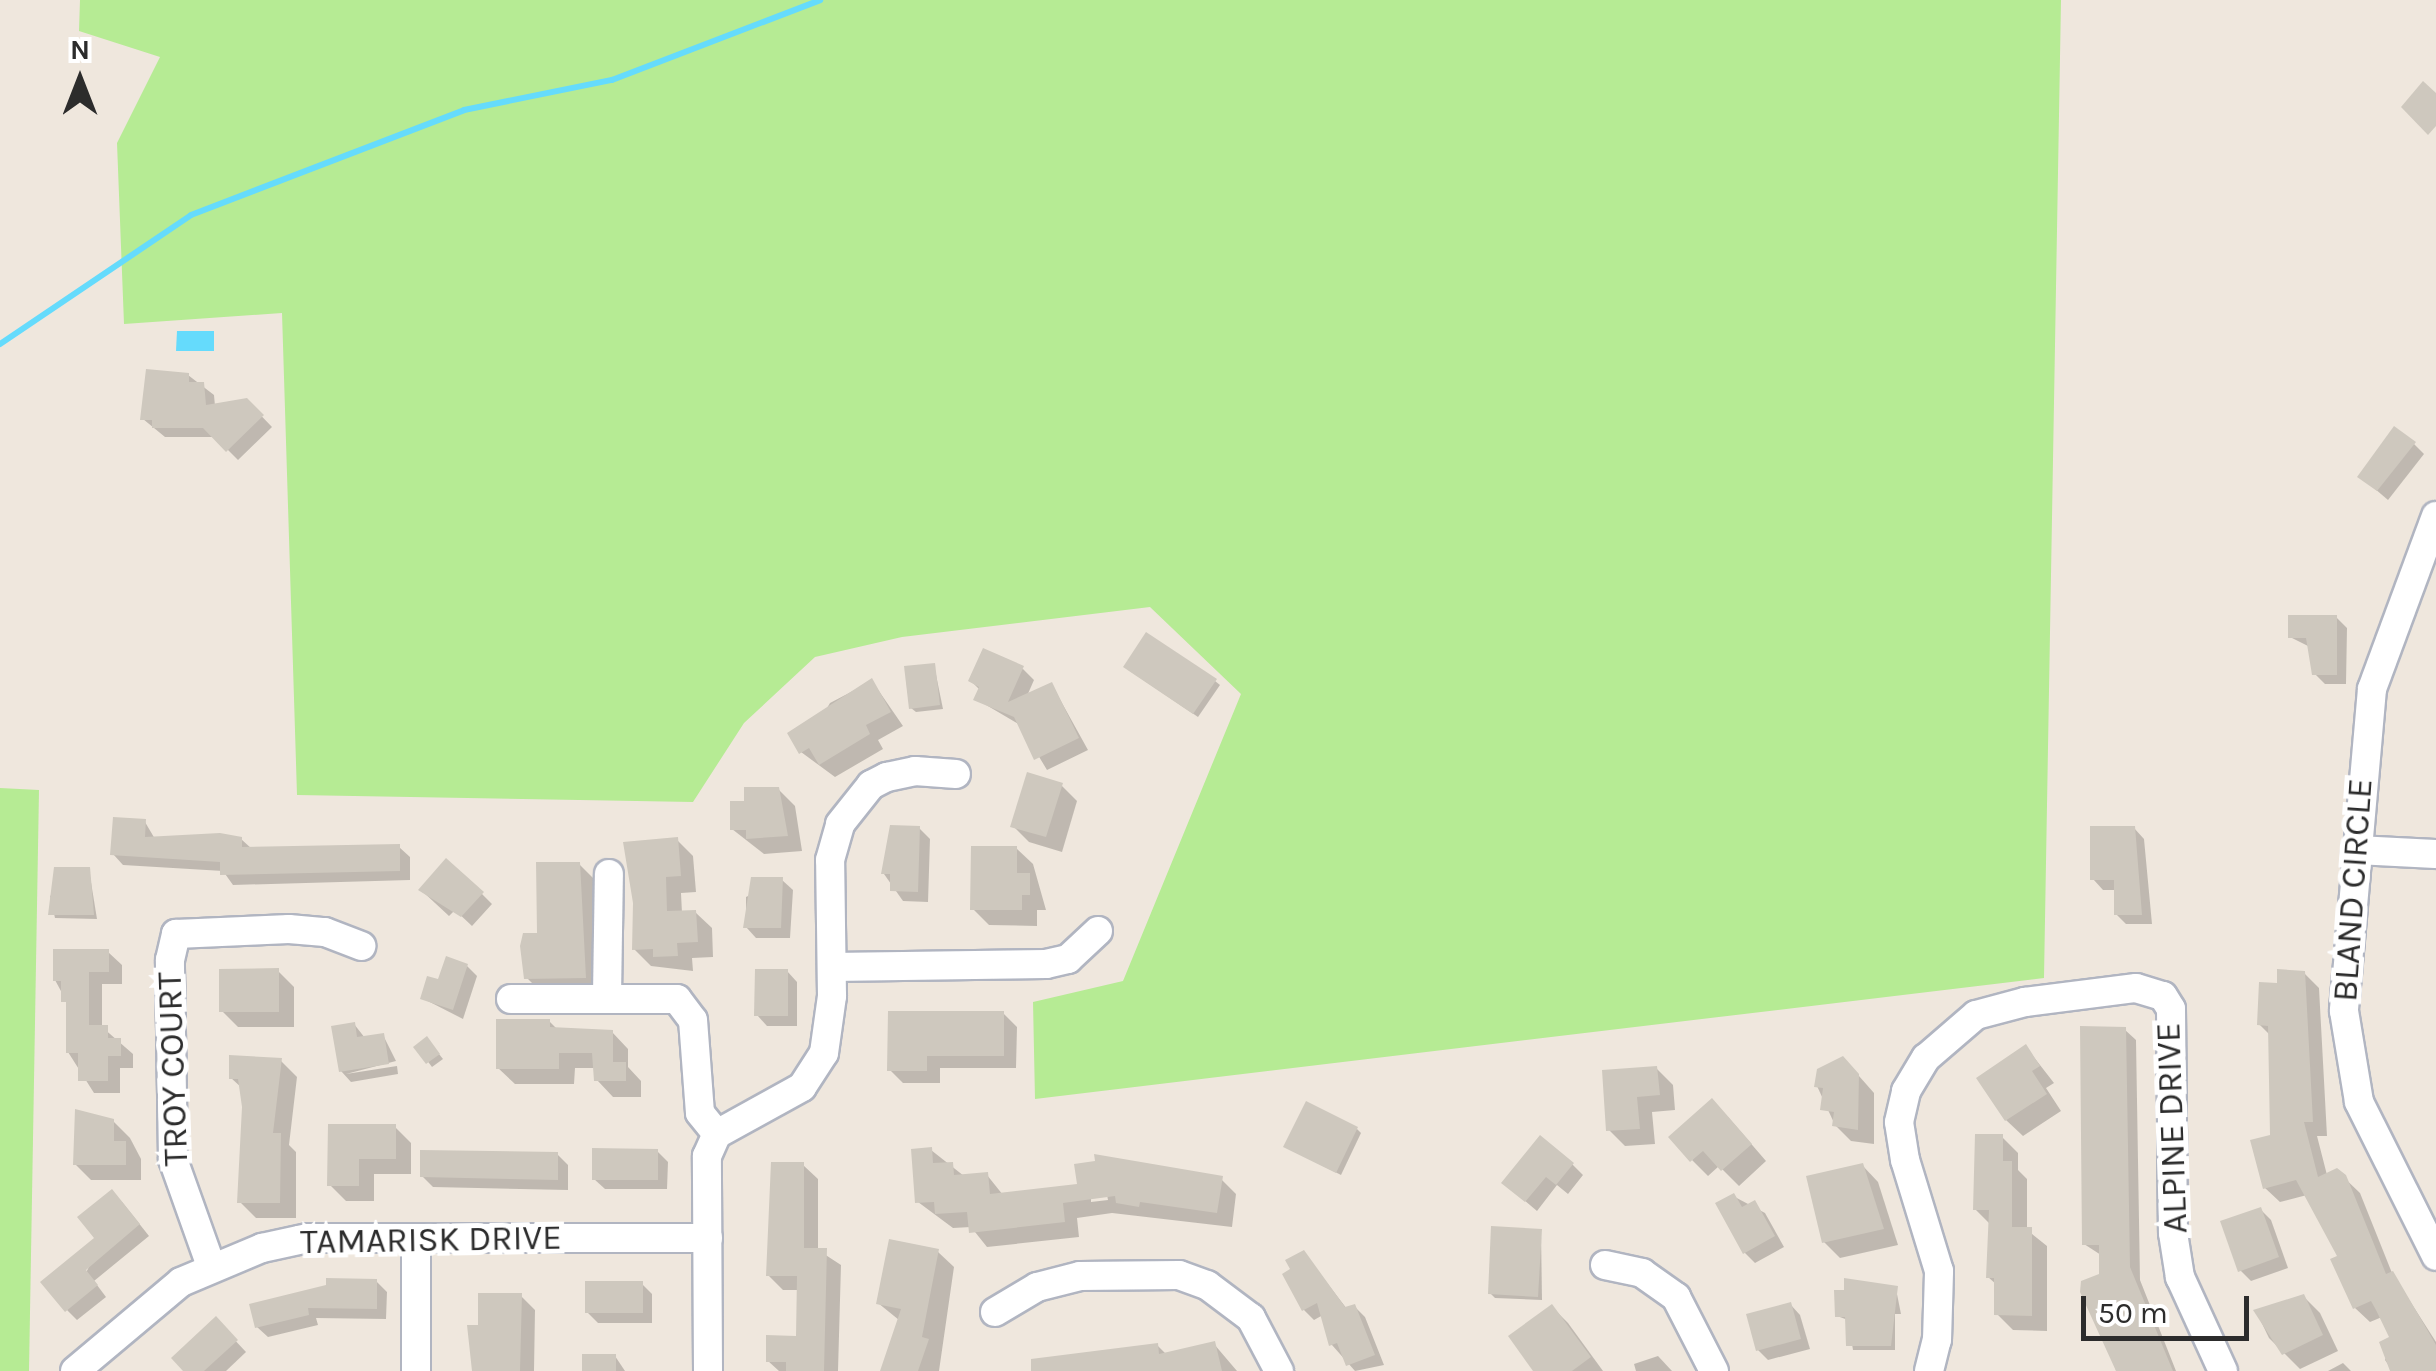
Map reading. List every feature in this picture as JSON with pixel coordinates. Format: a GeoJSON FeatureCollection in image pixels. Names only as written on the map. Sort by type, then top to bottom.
{"type":"FeatureCollection","features":[{"type":"Feature","properties":{"kind":"street","name":"BLAND CIRCLE"},"geometry":{"type":"LineString","coordinates":[[2436,516],[2372,689],[2345,961],[2348,1062],[2380,1153],[2436,1256]]}},
{"type":"Feature","properties":{"kind":"street"},"geometry":{"type":"LineString","coordinates":[[708,1371],[707,1156],[717,1134],[802,1087],[815,1072],[831,1025],[830,860],[847,810],[888,777],[915,771],[956,774]]}},
{"type":"Feature","properties":{"kind":"street"},"geometry":{"type":"LineString","coordinates":[[2356,850],[2436,854]]}},
{"type":"Feature","properties":{"kind":"street"},"geometry":{"type":"LineString","coordinates":[[607,994],[609,874]]}},
{"type":"Feature","properties":{"kind":"street","name":"TROY COURT"},"geometry":{"type":"LineString","coordinates":[[211,1266],[173,1159],[170,960],[176,934],[290,929],[325,932],[360,946]]}},
{"type":"Feature","properties":{"kind":"street"},"geometry":{"type":"LineString","coordinates":[[832,967],[1046,964],[1068,959],[1098,931]]}},
{"type":"Feature","properties":{"kind":"street","name":"ALPINE DRIVE"},"geometry":{"type":"LineString","coordinates":[[1929,1371],[1937,1340],[1939,1271],[1900,1122],[1906,1091],[1926,1058],[1976,1015],[2026,1002],[2136,988],[2164,996],[2175,1049],[2173,1232],[2180,1277],[2223,1371]]}},
{"type":"Feature","properties":{"kind":"street"},"geometry":{"type":"LineString","coordinates":[[511,999],[607,994],[663,996],[686,1007],[693,1020],[695,1095],[717,1134]]}},
{"type":"Feature","properties":{"kind":"street","name":"TAMARISK DRIVE"},"geometry":{"type":"LineString","coordinates":[[75,1371],[181,1282],[211,1266],[308,1238],[708,1238]]}},
{"type":"Feature","properties":{"kind":"street"},"geometry":{"type":"LineString","coordinates":[[416,1238],[416,1371]]}},
{"type":"Feature","properties":{"kind":"street"},"geometry":{"type":"LineString","coordinates":[[1605,1265],[1642,1274],[1676,1298],[1714,1371]]}},
{"type":"Feature","properties":{"kind":"street"},"geometry":{"type":"LineString","coordinates":[[995,1312],[1037,1287],[1080,1276],[1179,1275],[1208,1285],[1251,1318],[1279,1371]]}},
{"type":"Feature","properties":{"kind":"green space"},"geometry":{"type":"Polygon","coordinates":[[[80,0],[2061,0],[2044,978],[1035,1099],[1033,1002],[1123,981],[1241,694],[1150,607],[902,637],[815,657],[744,723],[693,802],[297,795],[282,313],[124,324],[117,143],[160,57],[79,31],[80,0]]]}},
{"type":"Feature","properties":{"kind":"green space"},"geometry":{"type":"Polygon","coordinates":[[[0,788],[39,790],[29,1371],[0,1371],[0,788]]]}},
{"type":"Feature","properties":{"kind":"water"},"geometry":{"type":"Polygon","coordinates":[[[177,331],[214,331],[214,351],[176,351],[177,331]]]}},
{"type":"Feature","properties":{"kind":"building"},"geometry":{"type":"Polygon","coordinates":[[[2423,81],[2436,93],[2436,126],[2428,135],[2401,107],[2423,81]]]}},
{"type":"Feature","properties":{"kind":"building"},"geometry":{"type":"Polygon","coordinates":[[[146,369],[189,373],[189,382],[204,382],[206,405],[247,398],[264,415],[226,452],[203,428],[152,428],[152,420],[140,420],[146,369]]]}},
{"type":"Feature","properties":{"kind":"building"},"geometry":{"type":"Polygon","coordinates":[[[2394,426],[2416,442],[2377,491],[2357,477],[2394,426]]]}},
{"type":"Feature","properties":{"kind":"building"},"geometry":{"type":"Polygon","coordinates":[[[2288,615],[2337,615],[2337,675],[2312,675],[2306,638],[2288,638],[2288,615]]]}},
{"type":"Feature","properties":{"kind":"building"},"geometry":{"type":"Polygon","coordinates":[[[1146,632],[1217,679],[1193,714],[1123,667],[1146,632]]]}},
{"type":"Feature","properties":{"kind":"building"},"geometry":{"type":"Polygon","coordinates":[[[983,648],[1024,666],[1008,702],[1052,682],[1079,738],[1034,760],[1014,717],[973,700],[979,687],[968,681],[983,648]]]}},
{"type":"Feature","properties":{"kind":"building"},"geometry":{"type":"Polygon","coordinates":[[[935,663],[940,705],[909,709],[904,666],[935,663]]]}},
{"type":"Feature","properties":{"kind":"building"},"geometry":{"type":"Polygon","coordinates":[[[872,678],[891,712],[866,725],[870,734],[819,765],[809,748],[799,754],[787,733],[872,678]]]}},
{"type":"Feature","properties":{"kind":"building"},"geometry":{"type":"Polygon","coordinates":[[[1027,772],[1063,783],[1046,837],[1010,827],[1027,772]]]}},
{"type":"Feature","properties":{"kind":"building"},"geometry":{"type":"Polygon","coordinates":[[[744,787],[779,787],[788,836],[746,839],[746,830],[730,830],[730,801],[744,801],[744,787]]]}},
{"type":"Feature","properties":{"kind":"building"},"geometry":{"type":"Polygon","coordinates":[[[113,817],[146,819],[145,837],[220,833],[242,837],[242,847],[400,844],[400,871],[220,875],[220,862],[110,855],[113,817]]]}},
{"type":"Feature","properties":{"kind":"building"},"geometry":{"type":"Polygon","coordinates":[[[890,825],[920,826],[918,892],[890,891],[890,874],[881,874],[890,825]]]}},
{"type":"Feature","properties":{"kind":"building"},"geometry":{"type":"Polygon","coordinates":[[[2090,826],[2135,826],[2142,915],[2114,915],[2114,880],[2090,880],[2090,826]]]}},
{"type":"Feature","properties":{"kind":"building"},"geometry":{"type":"Polygon","coordinates":[[[678,837],[681,876],[666,877],[667,911],[696,910],[698,942],[677,943],[678,956],[653,957],[653,949],[632,950],[633,903],[623,842],[678,837]]]}},
{"type":"Feature","properties":{"kind":"building"},"geometry":{"type":"Polygon","coordinates":[[[971,846],[1017,846],[1017,873],[1030,873],[1030,895],[1022,895],[1022,910],[970,910],[971,846]]]}},
{"type":"Feature","properties":{"kind":"building"},"geometry":{"type":"Polygon","coordinates":[[[446,858],[484,892],[461,917],[418,890],[446,858]]]}},
{"type":"Feature","properties":{"kind":"building"},"geometry":{"type":"Polygon","coordinates":[[[536,862],[580,862],[586,978],[524,979],[520,946],[523,933],[537,933],[536,862]]]}},
{"type":"Feature","properties":{"kind":"building"},"geometry":{"type":"Polygon","coordinates":[[[54,867],[90,867],[94,915],[48,915],[54,867]]]}},
{"type":"Feature","properties":{"kind":"building"},"geometry":{"type":"Polygon","coordinates":[[[751,877],[783,877],[781,928],[743,928],[751,877]]]}},
{"type":"Feature","properties":{"kind":"building"},"geometry":{"type":"Polygon","coordinates":[[[53,949],[109,949],[109,972],[89,972],[89,1025],[108,1025],[108,1038],[121,1038],[121,1056],[108,1056],[108,1081],[78,1081],[78,1053],[66,1053],[66,1002],[61,1002],[61,981],[53,981],[53,949]]]}},
{"type":"Feature","properties":{"kind":"building"},"geometry":{"type":"Polygon","coordinates":[[[446,956],[468,964],[453,1010],[420,999],[427,976],[438,979],[446,956]]]}},
{"type":"Feature","properties":{"kind":"building"},"geometry":{"type":"Polygon","coordinates":[[[279,968],[279,1012],[219,1012],[219,969],[279,968]]]}},
{"type":"Feature","properties":{"kind":"building"},"geometry":{"type":"Polygon","coordinates":[[[755,969],[788,969],[788,1016],[754,1016],[755,969]]]}},
{"type":"Feature","properties":{"kind":"building"},"geometry":{"type":"Polygon","coordinates":[[[2277,969],[2305,971],[2313,1122],[2304,1122],[2318,1177],[2337,1168],[2346,1175],[2386,1274],[2393,1271],[2436,1345],[2436,1371],[2390,1371],[2379,1342],[2389,1337],[2376,1310],[2371,1301],[2353,1309],[2330,1259],[2337,1256],[2296,1180],[2263,1189],[2250,1140],[2270,1135],[2268,1026],[2257,1025],[2259,982],[2277,983],[2277,969]]]}},
{"type":"Feature","properties":{"kind":"building"},"geometry":{"type":"Polygon","coordinates":[[[888,1011],[1004,1011],[1004,1056],[927,1056],[927,1071],[887,1071],[888,1011]]]}},
{"type":"Feature","properties":{"kind":"building"},"geometry":{"type":"Polygon","coordinates":[[[496,1019],[550,1019],[550,1027],[613,1030],[613,1062],[626,1062],[626,1081],[594,1081],[592,1053],[559,1053],[559,1069],[496,1069],[496,1019]]]}},
{"type":"Feature","properties":{"kind":"building"},"geometry":{"type":"Polygon","coordinates":[[[355,1022],[357,1037],[384,1033],[389,1064],[339,1072],[331,1026],[355,1022]]]}},
{"type":"Feature","properties":{"kind":"building"},"geometry":{"type":"Polygon","coordinates":[[[2080,1026],[2126,1027],[2130,1267],[2173,1371],[2116,1371],[2080,1292],[2081,1281],[2099,1274],[2099,1245],[2082,1245],[2080,1026]]]}},
{"type":"Feature","properties":{"kind":"building"},"geometry":{"type":"Polygon","coordinates":[[[427,1036],[440,1054],[426,1064],[413,1047],[427,1036]]]}},
{"type":"Feature","properties":{"kind":"building"},"geometry":{"type":"Polygon","coordinates":[[[2026,1044],[2040,1066],[2032,1071],[2047,1094],[2005,1121],[1976,1078],[2026,1044]]]}},
{"type":"Feature","properties":{"kind":"building"},"geometry":{"type":"Polygon","coordinates":[[[229,1055],[282,1058],[273,1133],[281,1133],[280,1203],[237,1203],[242,1107],[238,1079],[229,1079],[229,1055]]]}},
{"type":"Feature","properties":{"kind":"building"},"geometry":{"type":"Polygon","coordinates":[[[1843,1056],[1859,1074],[1858,1130],[1832,1126],[1834,1112],[1820,1110],[1823,1088],[1814,1087],[1817,1069],[1843,1056]]]}},
{"type":"Feature","properties":{"kind":"building"},"geometry":{"type":"Polygon","coordinates":[[[1657,1066],[1660,1095],[1637,1097],[1640,1129],[1606,1131],[1602,1070],[1657,1066]]]}},
{"type":"Feature","properties":{"kind":"building"},"geometry":{"type":"Polygon","coordinates":[[[1712,1098],[1752,1144],[1721,1171],[1703,1151],[1690,1162],[1668,1137],[1712,1098]]]}},
{"type":"Feature","properties":{"kind":"building"},"geometry":{"type":"Polygon","coordinates":[[[1306,1101],[1358,1127],[1336,1173],[1283,1147],[1306,1101]]]}},
{"type":"Feature","properties":{"kind":"building"},"geometry":{"type":"Polygon","coordinates":[[[75,1109],[114,1119],[114,1141],[126,1141],[126,1165],[73,1165],[75,1109]]]}},
{"type":"Feature","properties":{"kind":"building"},"geometry":{"type":"Polygon","coordinates":[[[328,1124],[396,1124],[396,1159],[359,1159],[359,1186],[327,1186],[328,1124]]]}},
{"type":"Feature","properties":{"kind":"building"},"geometry":{"type":"Polygon","coordinates":[[[1975,1134],[2003,1134],[2003,1161],[2012,1161],[2012,1227],[2032,1227],[2032,1316],[1994,1315],[1994,1278],[1986,1278],[1989,1210],[1973,1210],[1975,1134]]]}},
{"type":"Feature","properties":{"kind":"building"},"geometry":{"type":"Polygon","coordinates":[[[1540,1135],[1574,1163],[1556,1185],[1546,1177],[1525,1202],[1501,1183],[1540,1135]]]}},
{"type":"Feature","properties":{"kind":"building"},"geometry":{"type":"Polygon","coordinates":[[[932,1147],[933,1163],[953,1162],[954,1175],[988,1172],[990,1194],[1077,1184],[1074,1164],[1095,1161],[1094,1154],[1223,1176],[1217,1213],[1140,1202],[1139,1207],[1116,1203],[1115,1196],[1063,1203],[1065,1222],[969,1233],[967,1212],[935,1214],[934,1202],[915,1203],[911,1149],[932,1147]]]}},
{"type":"Feature","properties":{"kind":"building"},"geometry":{"type":"Polygon","coordinates":[[[592,1148],[658,1149],[658,1180],[592,1180],[592,1148]]]}},
{"type":"Feature","properties":{"kind":"building"},"geometry":{"type":"Polygon","coordinates":[[[420,1150],[558,1152],[558,1180],[420,1177],[420,1150]]]}},
{"type":"Feature","properties":{"kind":"building"},"geometry":{"type":"Polygon","coordinates":[[[771,1162],[804,1162],[804,1248],[827,1248],[824,1371],[786,1371],[786,1362],[766,1362],[766,1335],[796,1336],[797,1276],[766,1276],[771,1162]]]}},
{"type":"Feature","properties":{"kind":"building"},"geometry":{"type":"Polygon","coordinates":[[[1863,1163],[1884,1229],[1822,1243],[1806,1176],[1863,1163]]]}},
{"type":"Feature","properties":{"kind":"building"},"geometry":{"type":"Polygon","coordinates":[[[112,1189],[140,1224],[86,1270],[98,1285],[65,1312],[40,1282],[94,1238],[77,1217],[112,1189]]]}},
{"type":"Feature","properties":{"kind":"building"},"geometry":{"type":"Polygon","coordinates":[[[1734,1193],[1742,1207],[1755,1200],[1775,1236],[1743,1254],[1715,1203],[1734,1193]]]}},
{"type":"Feature","properties":{"kind":"building"},"geometry":{"type":"Polygon","coordinates":[[[2261,1207],[2279,1257],[2238,1272],[2220,1221],[2261,1207]]]}},
{"type":"Feature","properties":{"kind":"building"},"geometry":{"type":"Polygon","coordinates":[[[1491,1226],[1542,1229],[1538,1297],[1488,1294],[1491,1226]]]}},
{"type":"Feature","properties":{"kind":"building"},"geometry":{"type":"Polygon","coordinates":[[[889,1239],[939,1249],[922,1337],[929,1339],[918,1371],[880,1371],[901,1309],[876,1304],[889,1239]]]}},
{"type":"Feature","properties":{"kind":"building"},"geometry":{"type":"Polygon","coordinates":[[[1304,1250],[1345,1307],[1355,1304],[1375,1355],[1346,1366],[1337,1343],[1329,1346],[1317,1303],[1302,1311],[1282,1274],[1290,1269],[1285,1260],[1304,1250]]]}},
{"type":"Feature","properties":{"kind":"building"},"geometry":{"type":"Polygon","coordinates":[[[326,1278],[377,1279],[377,1309],[308,1308],[309,1315],[255,1328],[249,1304],[326,1285],[326,1278]]]}},
{"type":"Feature","properties":{"kind":"building"},"geometry":{"type":"Polygon","coordinates":[[[1844,1278],[1898,1286],[1891,1346],[1846,1346],[1845,1317],[1835,1317],[1834,1290],[1844,1290],[1844,1278]]]}},
{"type":"Feature","properties":{"kind":"building"},"geometry":{"type":"Polygon","coordinates":[[[585,1281],[643,1281],[643,1313],[585,1313],[585,1281]]]}},
{"type":"Feature","properties":{"kind":"building"},"geometry":{"type":"Polygon","coordinates":[[[478,1293],[522,1293],[520,1371],[472,1371],[467,1325],[478,1325],[478,1293]]]}},
{"type":"Feature","properties":{"kind":"building"},"geometry":{"type":"Polygon","coordinates":[[[2304,1294],[2323,1335],[2282,1355],[2253,1310],[2304,1294]]]}},
{"type":"Feature","properties":{"kind":"building"},"geometry":{"type":"Polygon","coordinates":[[[1791,1302],[1801,1339],[1756,1351],[1746,1314],[1791,1302]]]}},
{"type":"Feature","properties":{"kind":"building"},"geometry":{"type":"Polygon","coordinates":[[[1552,1304],[1591,1357],[1572,1371],[1533,1371],[1508,1336],[1552,1304]]]}},
{"type":"Feature","properties":{"kind":"building"},"geometry":{"type":"Polygon","coordinates":[[[216,1316],[238,1340],[204,1371],[183,1371],[171,1358],[216,1316]]]}},
{"type":"Feature","properties":{"kind":"building"},"geometry":{"type":"Polygon","coordinates":[[[1215,1341],[1222,1371],[1031,1371],[1031,1359],[1158,1343],[1159,1354],[1215,1341]]]}},
{"type":"Feature","properties":{"kind":"building"},"geometry":{"type":"Polygon","coordinates":[[[582,1354],[616,1354],[616,1371],[582,1371],[582,1354]]]}},
{"type":"Feature","properties":{"kind":"waterway"},"geometry":{"type":"LineString","coordinates":[[0,344],[191,215],[464,110],[612,80],[820,0]]}}]}
